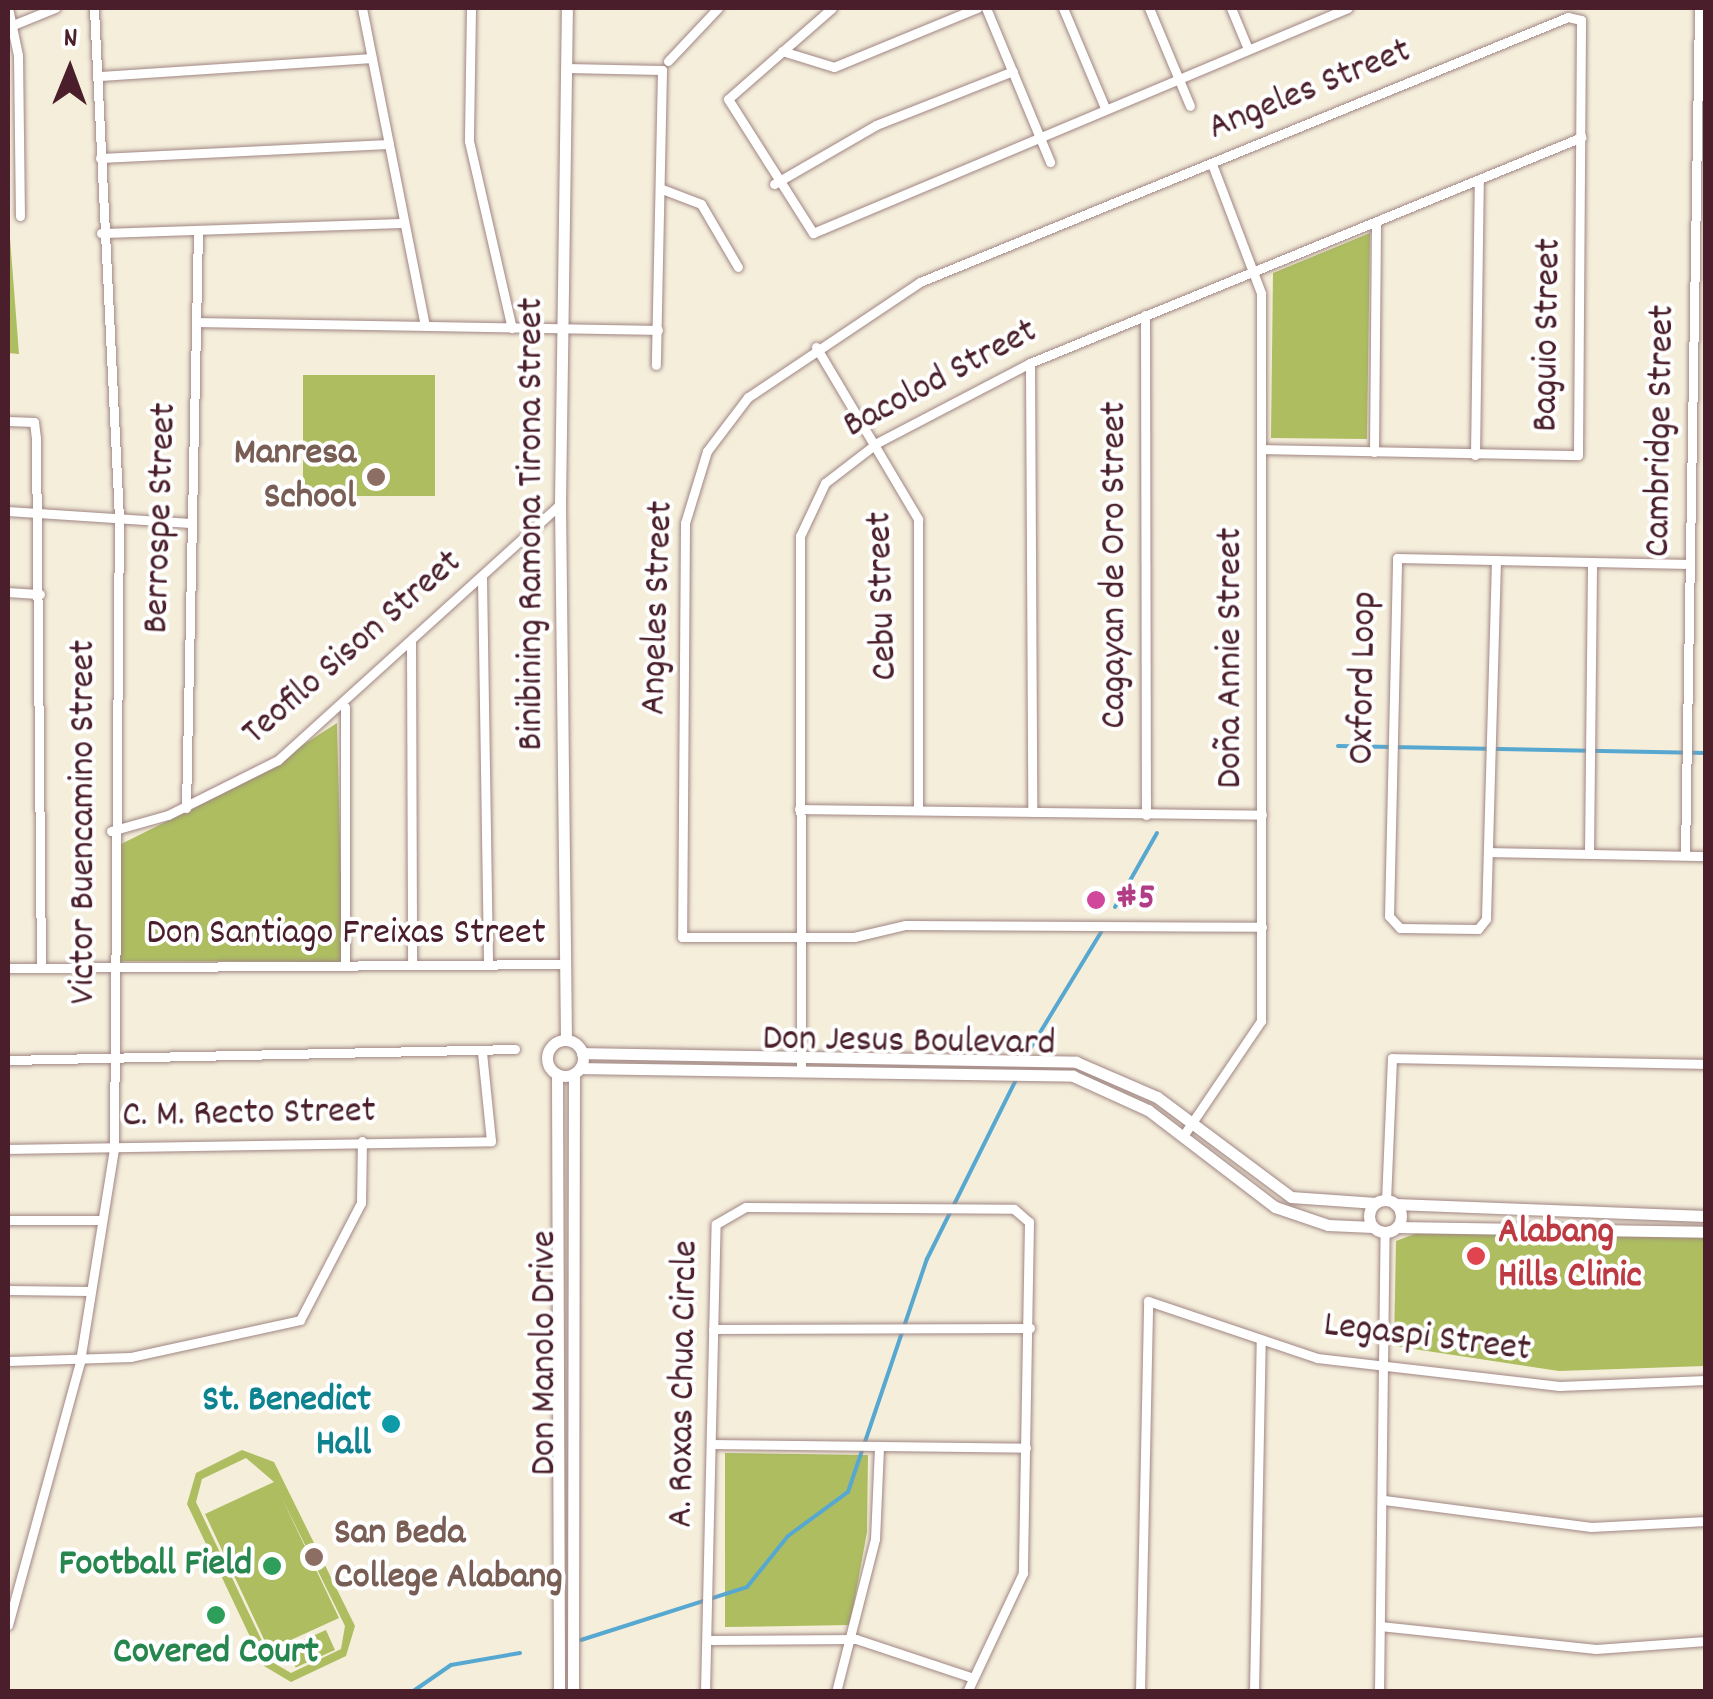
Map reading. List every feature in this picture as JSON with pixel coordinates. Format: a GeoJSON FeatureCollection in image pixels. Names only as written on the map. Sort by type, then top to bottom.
{"type":"FeatureCollection","features":[{"type":"Feature","properties":{"kind":"street"},"geometry":{"type":"LineString","coordinates":[[8,8],[20,113],[20,216]]}},
{"type":"Feature","properties":{"kind":"street"},"geometry":{"type":"LineString","coordinates":[[11,26],[54,8]]}},
{"type":"Feature","properties":{"kind":"street","name":"Victor Buencamino Street"},"geometry":{"type":"LineString","coordinates":[[8,1625],[80,1361],[114,1148],[111,831],[119,518],[101,233],[100,76],[94,8]]}},
{"type":"Feature","properties":{"kind":"street"},"geometry":{"type":"LineString","coordinates":[[362,8],[425,326]]}},
{"type":"Feature","properties":{"kind":"street"},"geometry":{"type":"LineString","coordinates":[[471,8],[469,141],[512,328]]}},
{"type":"Feature","properties":{"kind":"street","name":"Binibining Ramona Tirona Street"},"geometry":{"type":"LineString","coordinates":[[566,1040],[560,504],[567,8]]}},
{"type":"Feature","properties":{"kind":"street"},"geometry":{"type":"LineString","coordinates":[[668,61],[718,8]]}},
{"type":"Feature","properties":{"kind":"street"},"geometry":{"type":"LineString","coordinates":[[832,8],[728,100],[774,184],[813,233],[1038,132],[1348,8]]}},
{"type":"Feature","properties":{"kind":"street"},"geometry":{"type":"LineString","coordinates":[[782,50],[834,67],[977,8]]}},
{"type":"Feature","properties":{"kind":"street"},"geometry":{"type":"LineString","coordinates":[[986,8],[1050,162]]}},
{"type":"Feature","properties":{"kind":"street"},"geometry":{"type":"LineString","coordinates":[[1063,8],[1105,108]]}},
{"type":"Feature","properties":{"kind":"street"},"geometry":{"type":"LineString","coordinates":[[1149,8],[1190,106]]}},
{"type":"Feature","properties":{"kind":"street"},"geometry":{"type":"LineString","coordinates":[[1231,8],[1248,48]]}},
{"type":"Feature","properties":{"kind":"street"},"geometry":{"type":"LineString","coordinates":[[1309,8],[1314,21]]}},
{"type":"Feature","properties":{"kind":"street","name":"Cambridge Street"},"geometry":{"type":"LineString","coordinates":[[1685,856],[1702,9]]}},
{"type":"Feature","properties":{"kind":"street","name":"Angeles Street"},"geometry":{"type":"LineString","coordinates":[[1262,927],[905,925],[800,937],[682,937],[684,541],[697,472],[729,418],[816,347],[920,282],[1568,18],[1581,20]]}},
{"type":"Feature","properties":{"kind":"street","name":"Baguio Street"},"geometry":{"type":"LineString","coordinates":[[1262,449],[1578,456],[1581,20]]}},
{"type":"Feature","properties":{"kind":"street"},"geometry":{"type":"LineString","coordinates":[[100,76],[371,58]]}},
{"type":"Feature","properties":{"kind":"street"},"geometry":{"type":"LineString","coordinates":[[566,68],[662,70],[656,365]]}},
{"type":"Feature","properties":{"kind":"street"},"geometry":{"type":"LineString","coordinates":[[774,184],[876,124],[1012,71]]}},
{"type":"Feature","properties":{"kind":"street"},"geometry":{"type":"LineString","coordinates":[[8,114],[20,113]]}},
{"type":"Feature","properties":{"kind":"street","name":"Bacolod Street"},"geometry":{"type":"LineString","coordinates":[[801,1069],[800,536],[825,484],[877,443],[1030,362],[1582,137]]}},
{"type":"Feature","properties":{"kind":"street"},"geometry":{"type":"LineString","coordinates":[[100,158],[388,144]]}},
{"type":"Feature","properties":{"kind":"street","name":"Doña Annie Street"},"geometry":{"type":"LineString","coordinates":[[1184,1136],[1260,1030],[1262,449],[1256,272],[1212,164]]}},
{"type":"Feature","properties":{"kind":"street"},"geometry":{"type":"LineString","coordinates":[[1475,455],[1478,181]]}},
{"type":"Feature","properties":{"kind":"street"},"geometry":{"type":"LineString","coordinates":[[662,188],[702,204],[738,267]]}},
{"type":"Feature","properties":{"kind":"street"},"geometry":{"type":"LineString","coordinates":[[8,193],[20,193]]}},
{"type":"Feature","properties":{"kind":"street"},"geometry":{"type":"LineString","coordinates":[[1374,452],[1376,222]]}},
{"type":"Feature","properties":{"kind":"street"},"geometry":{"type":"LineString","coordinates":[[101,233],[404,223]]}},
{"type":"Feature","properties":{"kind":"street","name":"Berrospe Street"},"geometry":{"type":"LineString","coordinates":[[186,808],[198,230]]}},
{"type":"Feature","properties":{"kind":"street","name":"Cagayan de Oro Street"},"geometry":{"type":"LineString","coordinates":[[1146,315],[1146,815]]}},
{"type":"Feature","properties":{"kind":"street"},"geometry":{"type":"LineString","coordinates":[[199,322],[658,330]]}},
{"type":"Feature","properties":{"kind":"street","name":"Cebu Street"},"geometry":{"type":"LineString","coordinates":[[816,347],[877,443],[918,519],[918,809]]}},
{"type":"Feature","properties":{"kind":"street"},"geometry":{"type":"LineString","coordinates":[[1030,362],[1032,812]]}},
{"type":"Feature","properties":{"kind":"street"},"geometry":{"type":"LineString","coordinates":[[1692,402],[1706,403]]}},
{"type":"Feature","properties":{"kind":"street"},"geometry":{"type":"LineString","coordinates":[[8,422],[34,422],[39,513],[41,968]]}},
{"type":"Feature","properties":{"kind":"street","name":"Teofilo Sison Street"},"geometry":{"type":"LineString","coordinates":[[111,831],[186,808],[262,770],[344,706],[560,504]]}},
{"type":"Feature","properties":{"kind":"street"},"geometry":{"type":"LineString","coordinates":[[8,512],[190,522]]}},
{"type":"Feature","properties":{"kind":"street","name":"Oxford Loop"},"geometry":{"type":"LineString","coordinates":[[1490,852],[1484,926],[1393,924],[1397,558],[1690,564]]}},
{"type":"Feature","properties":{"kind":"street"},"geometry":{"type":"LineString","coordinates":[[1496,560],[1490,852],[1706,856]]}},
{"type":"Feature","properties":{"kind":"street"},"geometry":{"type":"LineString","coordinates":[[1588,854],[1592,562]]}},
{"type":"Feature","properties":{"kind":"street"},"geometry":{"type":"LineString","coordinates":[[482,578],[488,965]]}},
{"type":"Feature","properties":{"kind":"street"},"geometry":{"type":"LineString","coordinates":[[8,592],[40,594]]}},
{"type":"Feature","properties":{"kind":"street"},"geometry":{"type":"LineString","coordinates":[[411,643],[412,965]]}},
{"type":"Feature","properties":{"kind":"street"},"geometry":{"type":"LineString","coordinates":[[344,706],[344,964]]}},
{"type":"Feature","properties":{"kind":"street"},"geometry":{"type":"LineString","coordinates":[[799,809],[1262,815]]}},
{"type":"Feature","properties":{"kind":"street","name":"Don Santiago Freixas Street"},"geometry":{"type":"LineString","coordinates":[[8,968],[565,964]]}},
{"type":"Feature","properties":{"kind":"street"},"geometry":{"type":"LineString","coordinates":[[566,1040],[582,1052]]}},
{"type":"Feature","properties":{"kind":"street","name":"Don Manolo Drive"},"geometry":{"type":"LineString","coordinates":[[558,1692],[557,1074],[546,1058],[566,1040]]}},
{"type":"Feature","properties":{"kind":"street"},"geometry":{"type":"LineString","coordinates":[[8,1060],[482,1053],[515,1049]]}},
{"type":"Feature","properties":{"kind":"street","name":"Don Jesus Boulevard"},"geometry":{"type":"LineString","coordinates":[[582,1052],[1056,1058],[1120,1078],[1309,1203]]}},
{"type":"Feature","properties":{"kind":"street","name":"Don Manolo Drive"},"geometry":{"type":"LineString","coordinates":[[573,1692],[577,1071],[582,1052]]}},
{"type":"Feature","properties":{"kind":"street","name":"C. M. Recto Street"},"geometry":{"type":"LineString","coordinates":[[8,1149],[492,1141],[482,1053]]}},
{"type":"Feature","properties":{"kind":"street"},"geometry":{"type":"LineString","coordinates":[[1378,1692],[1384,1500],[1380,1363],[1392,1058],[1706,1064]]}},
{"type":"Feature","properties":{"kind":"street","name":"Don Jesus Boulevard"},"geometry":{"type":"LineString","coordinates":[[557,1074],[801,1069],[1073,1076],[1184,1136],[1275,1206],[1307,1219],[1385,1229],[1470,1226],[1706,1232]]}},
{"type":"Feature","properties":{"kind":"street"},"geometry":{"type":"LineString","coordinates":[[8,1361],[80,1361],[300,1320],[361,1203],[362,1141]]}},
{"type":"Feature","properties":{"kind":"street"},"geometry":{"type":"LineString","coordinates":[[1307,1219],[1309,1203],[1706,1216]]}},
{"type":"Feature","properties":{"kind":"street"},"geometry":{"type":"LineString","coordinates":[[1385,1229],[1386,1203]]}},
{"type":"Feature","properties":{"kind":"street","name":"A. Roxas Chua Circle"},"geometry":{"type":"LineString","coordinates":[[706,1692],[712,1640],[711,1239],[733,1209],[1014,1209],[1029,1222],[1023,1573],[967,1692]]}},
{"type":"Feature","properties":{"kind":"street"},"geometry":{"type":"LineString","coordinates":[[1470,1226],[1471,1211]]}},
{"type":"Feature","properties":{"kind":"street"},"geometry":{"type":"LineString","coordinates":[[8,1220],[102,1220]]}},
{"type":"Feature","properties":{"kind":"street"},"geometry":{"type":"LineString","coordinates":[[8,1290],[90,1290]]}},
{"type":"Feature","properties":{"kind":"street","name":"Legaspi Street"},"geometry":{"type":"LineString","coordinates":[[1140,1692],[1148,1301],[1260,1340],[1380,1363],[1559,1386],[1706,1380]]}},
{"type":"Feature","properties":{"kind":"street"},"geometry":{"type":"LineString","coordinates":[[713,1330],[1030,1328]]}},
{"type":"Feature","properties":{"kind":"street"},"geometry":{"type":"LineString","coordinates":[[1254,1692],[1260,1340]]}},
{"type":"Feature","properties":{"kind":"street"},"geometry":{"type":"LineString","coordinates":[[560,1357],[578,1358]]}},
{"type":"Feature","properties":{"kind":"street"},"geometry":{"type":"LineString","coordinates":[[714,1444],[1026,1448]]}},
{"type":"Feature","properties":{"kind":"street"},"geometry":{"type":"LineString","coordinates":[[836,1692],[856,1638],[875,1538],[870,1447]]}},
{"type":"Feature","properties":{"kind":"street"},"geometry":{"type":"LineString","coordinates":[[1384,1500],[1571,1526],[1706,1521]]}},
{"type":"Feature","properties":{"kind":"street"},"geometry":{"type":"LineString","coordinates":[[560,1523],[576,1523]]}},
{"type":"Feature","properties":{"kind":"street"},"geometry":{"type":"LineString","coordinates":[[1380,1626],[1596,1649],[1706,1640]]}},
{"type":"Feature","properties":{"kind":"street"},"geometry":{"type":"LineString","coordinates":[[712,1640],[856,1638],[973,1678]]}},
{"type":"Feature","properties":{"kind":"green space"},"geometry":{"type":"Polygon","coordinates":[[[1370,233],[1367,439],[1271,438],[1273,273],[1370,233]]]}},
{"type":"Feature","properties":{"kind":"green space"},"geometry":{"type":"Polygon","coordinates":[[[10,238],[19,354],[8,353],[10,238]]]}},
{"type":"Feature","properties":{"kind":"green space"},"geometry":{"type":"Polygon","coordinates":[[[303,375],[435,375],[435,496],[303,496],[303,375]]]}},
{"type":"Feature","properties":{"kind":"green space"},"geometry":{"type":"Polygon","coordinates":[[[337,723],[343,962],[118,961],[121,844],[244,783],[337,723]]]}},
{"type":"Feature","properties":{"kind":"green space"},"geometry":{"type":"Polygon","coordinates":[[[1417,1233],[1705,1234],[1705,1366],[1559,1371],[1394,1346],[1396,1241],[1417,1233]]]}},
{"type":"Feature","properties":{"kind":"green space","name":"Football Field"},"geometry":{"type":"Polygon","coordinates":[[[242,1450],[274,1462],[355,1626],[346,1656],[291,1682],[264,1666],[187,1504],[196,1473],[242,1450]],[[246,1458],[202,1479],[196,1502],[272,1662],[291,1673],[341,1649],[345,1626],[280,1494],[339,1618],[269,1650],[205,1514],[274,1482],[246,1458]]]}},
{"type":"Feature","properties":{"kind":"green space"},"geometry":{"type":"Polygon","coordinates":[[[725,1453],[868,1455],[867,1532],[850,1625],[725,1627],[725,1453]]]}},
{"type":"Feature","properties":{"kind":"green space"},"geometry":{"type":"Polygon","coordinates":[[[326,1630],[335,1650],[296,1668],[287,1647],[326,1630]]]}},
{"type":"Feature","properties":{"kind":"waterway"},"geometry":{"type":"LineString","coordinates":[[1338,746],[1706,753]]}},
{"type":"Feature","properties":{"kind":"waterway"},"geometry":{"type":"LineString","coordinates":[[1115,907],[1157,833]]}},
{"type":"Feature","properties":{"kind":"waterway"},"geometry":{"type":"LineString","coordinates":[[1030,1049],[1101,932]]}},
{"type":"Feature","properties":{"kind":"waterway"},"geometry":{"type":"LineString","coordinates":[[581,1640],[747,1587],[788,1536],[848,1492],[927,1259],[1016,1080]]}},
{"type":"Feature","properties":{"kind":"waterway"},"geometry":{"type":"LineString","coordinates":[[412,1692],[451,1665],[520,1653]]}},
{"type":"Feature","properties":{"kind":"place","name":"Manresa School"},"geometry":{"type":"Point","coordinates":[376,477]}},
{"type":"Feature","properties":{"kind":"place","name":"#5"},"geometry":{"type":"Point","coordinates":[1096,900]}},
{"type":"Feature","properties":{"kind":"place","name":"Alabang Hills Clinic"},"geometry":{"type":"Point","coordinates":[1476,1256]}},
{"type":"Feature","properties":{"kind":"place","name":"St. Benedict Hall"},"geometry":{"type":"Point","coordinates":[391,1424]}},
{"type":"Feature","properties":{"kind":"place","name":"San Beda College Alabang"},"geometry":{"type":"Point","coordinates":[314,1557]}},
{"type":"Feature","properties":{"kind":"place","name":"Football Field"},"geometry":{"type":"Point","coordinates":[272,1566]}},
{"type":"Feature","properties":{"kind":"place","name":"Covered Court"},"geometry":{"type":"Point","coordinates":[216,1615]}}]}
